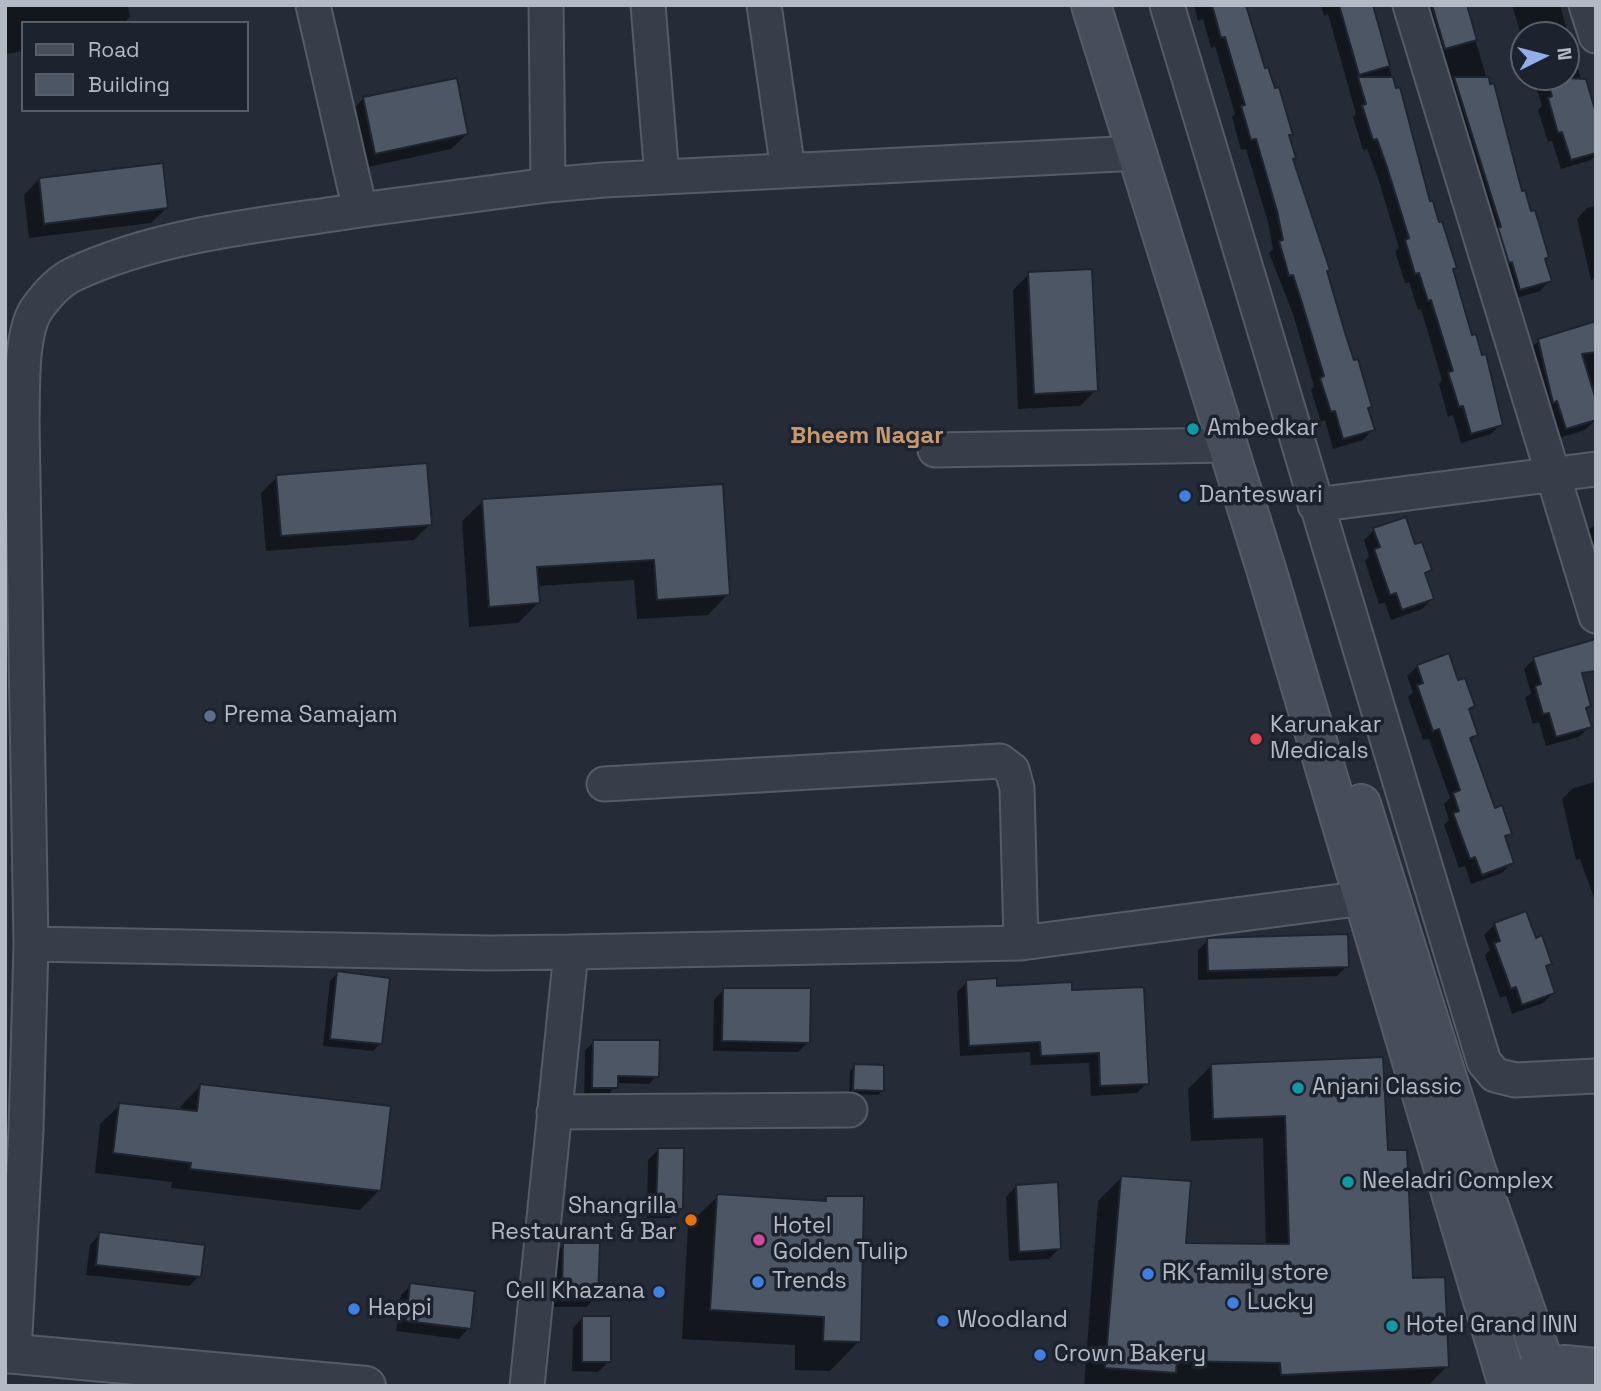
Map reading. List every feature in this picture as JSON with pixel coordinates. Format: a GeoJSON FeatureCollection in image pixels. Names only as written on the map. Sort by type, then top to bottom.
{"type":"FeatureCollection","features":[{"type":"Feature","properties":{"kind":"main road"},"geometry":{"type":"LineString","coordinates":[[1091,5],[1228,445],[1375,897],[1546,1369]]}},
{"type":"Feature","properties":{"kind":"main road"},"geometry":{"type":"LineString","coordinates":[[1117,5],[1375,897],[1508,1385],[1546,1369],[1564,1365],[1596,1367]]}},
{"type":"Feature","properties":{"kind":"street"},"geometry":{"type":"LineString","coordinates":[[313,5],[360,210]]}},
{"type":"Feature","properties":{"kind":"street"},"geometry":{"type":"LineString","coordinates":[[546,5],[548,185]]}},
{"type":"Feature","properties":{"kind":"street"},"geometry":{"type":"LineString","coordinates":[[649,5],[662,177]]}},
{"type":"Feature","properties":{"kind":"street"},"geometry":{"type":"LineString","coordinates":[[764,5],[788,170]]}},
{"type":"Feature","properties":{"kind":"street"},"geometry":{"type":"LineString","coordinates":[[1167,5],[1315,505],[1485,1062],[1494,1075],[1515,1080],[1596,1076]]}},
{"type":"Feature","properties":{"kind":"street"},"geometry":{"type":"LineString","coordinates":[[1410,5],[1596,616]]}},
{"type":"Feature","properties":{"kind":"street"},"geometry":{"type":"LineString","coordinates":[[1586,5],[1596,36]]}},
{"type":"Feature","properties":{"kind":"street"},"geometry":{"type":"LineString","coordinates":[[366,1386],[10,1353],[26,1130],[32,944],[14,514],[25,357],[34,313],[51,292],[72,275],[133,252],[204,235],[360,210],[548,185],[1139,153]]}},
{"type":"Feature","properties":{"kind":"street"},"geometry":{"type":"LineString","coordinates":[[934,450],[1228,445]]}},
{"type":"Feature","properties":{"kind":"street"},"geometry":{"type":"LineString","coordinates":[[1315,505],[1596,469]]}},
{"type":"Feature","properties":{"kind":"street"},"geometry":{"type":"LineString","coordinates":[[604,784],[1000,761],[1012,770],[1017,788],[1021,943]]}},
{"type":"Feature","properties":{"kind":"street"},"geometry":{"type":"LineString","coordinates":[[32,944],[489,953],[1021,943],[1375,897]]}},
{"type":"Feature","properties":{"kind":"street"},"geometry":{"type":"LineString","coordinates":[[527,1386],[571,951]]}},
{"type":"Feature","properties":{"kind":"street"},"geometry":{"type":"LineString","coordinates":[[554,1112],[850,1110]]}},
{"type":"Feature","properties":{"kind":"building"},"geometry":{"type":"Polygon","coordinates":[[[1212,5],[1246,5],[1265,68],[1268,67],[1275,88],[1279,87],[1293,135],[1289,135],[1296,158],[1293,159],[1330,270],[1327,271],[1347,339],[1354,360],[1358,359],[1372,407],[1368,408],[1375,430],[1343,439],[1335,411],[1331,412],[1320,378],[1324,376],[1302,303],[1293,275],[1289,276],[1279,241],[1283,240],[1277,211],[1256,139],[1251,140],[1241,106],[1245,105],[1225,37],[1221,38],[1212,5]]]}},
{"type":"Feature","properties":{"kind":"building"},"geometry":{"type":"Polygon","coordinates":[[[1339,5],[1373,5],[1390,66],[1359,75],[1339,5]]]}},
{"type":"Feature","properties":{"kind":"building"},"geometry":{"type":"Polygon","coordinates":[[[1432,5],[1467,5],[1477,40],[1445,49],[1432,5]]]}},
{"type":"Feature","properties":{"kind":"building"},"geometry":{"type":"Polygon","coordinates":[[[1358,77],[1393,77],[1396,88],[1400,87],[1430,201],[1433,201],[1439,222],[1442,221],[1457,268],[1453,269],[1472,335],[1476,334],[1482,355],[1486,354],[1503,425],[1471,434],[1463,406],[1459,407],[1448,372],[1453,371],[1431,300],[1428,301],[1419,273],[1415,274],[1405,240],[1409,238],[1377,139],[1373,140],[1362,105],[1366,104],[1358,77]]]}},
{"type":"Feature","properties":{"kind":"building"},"geometry":{"type":"Polygon","coordinates":[[[1454,77],[1489,77],[1490,84],[1494,83],[1522,191],[1525,190],[1531,211],[1535,210],[1549,257],[1545,259],[1552,281],[1520,290],[1498,228],[1501,227],[1454,77]]]}},
{"type":"Feature","properties":{"kind":"building"},"geometry":{"type":"Polygon","coordinates":[[[457,78],[468,134],[375,154],[363,97],[457,78]]]}},
{"type":"Feature","properties":{"kind":"building"},"geometry":{"type":"Polygon","coordinates":[[[1580,79],[1586,79],[1596,113],[1596,153],[1571,160],[1562,132],[1558,133],[1548,98],[1552,96],[1550,91],[1580,91],[1580,79]]]}},
{"type":"Feature","properties":{"kind":"building"},"geometry":{"type":"Polygon","coordinates":[[[163,163],[168,208],[44,224],[39,178],[163,163]]]}},
{"type":"Feature","properties":{"kind":"building"},"geometry":{"type":"Polygon","coordinates":[[[1092,269],[1098,391],[1034,394],[1028,272],[1092,269]]]}},
{"type":"Feature","properties":{"kind":"building"},"geometry":{"type":"Polygon","coordinates":[[[1596,321],[1596,352],[1582,354],[1596,400],[1596,420],[1566,429],[1557,401],[1553,403],[1538,339],[1596,321]]]}},
{"type":"Feature","properties":{"kind":"building"},"geometry":{"type":"Polygon","coordinates":[[[427,463],[432,525],[281,536],[276,475],[427,463]]]}},
{"type":"Feature","properties":{"kind":"building"},"geometry":{"type":"Polygon","coordinates":[[[723,484],[730,595],[657,600],[654,560],[537,567],[540,603],[489,607],[482,499],[723,484]]]}},
{"type":"Feature","properties":{"kind":"building"},"geometry":{"type":"Polygon","coordinates":[[[1406,517],[1415,544],[1422,542],[1432,570],[1425,573],[1434,599],[1402,610],[1396,593],[1390,595],[1374,549],[1380,547],[1373,528],[1406,517]]]}},
{"type":"Feature","properties":{"kind":"building"},"geometry":{"type":"Polygon","coordinates":[[[1596,639],[1596,671],[1582,673],[1591,706],[1586,708],[1592,727],[1556,737],[1549,713],[1543,714],[1535,686],[1541,684],[1533,657],[1596,639]]]}},
{"type":"Feature","properties":{"kind":"building"},"geometry":{"type":"Polygon","coordinates":[[[1449,653],[1458,680],[1465,678],[1475,706],[1469,709],[1478,735],[1470,738],[1495,808],[1502,805],[1512,834],[1505,836],[1514,863],[1482,875],[1475,857],[1470,859],[1453,813],[1459,811],[1453,793],[1460,790],[1439,729],[1433,731],[1417,685],[1423,683],[1417,665],[1449,653]]]}},
{"type":"Feature","properties":{"kind":"building"},"geometry":{"type":"Polygon","coordinates":[[[1526,911],[1536,938],[1542,935],[1552,964],[1546,966],[1555,993],[1522,1005],[1516,987],[1511,989],[1494,943],[1500,941],[1494,923],[1526,911]]]}},
{"type":"Feature","properties":{"kind":"building"},"geometry":{"type":"Polygon","coordinates":[[[1348,934],[1349,967],[1208,971],[1207,938],[1348,934]]]}},
{"type":"Feature","properties":{"kind":"building"},"geometry":{"type":"Polygon","coordinates":[[[337,971],[390,978],[382,1044],[330,1039],[337,971]]]}},
{"type":"Feature","properties":{"kind":"building"},"geometry":{"type":"Polygon","coordinates":[[[997,978],[997,986],[1072,982],[1072,990],[1144,987],[1149,1084],[1100,1086],[1099,1053],[1041,1056],[1040,1042],[969,1046],[966,980],[997,978]]]}},
{"type":"Feature","properties":{"kind":"building"},"geometry":{"type":"Polygon","coordinates":[[[723,988],[811,988],[810,1043],[722,1041],[723,988]]]}},
{"type":"Feature","properties":{"kind":"building"},"geometry":{"type":"Polygon","coordinates":[[[593,1040],[660,1040],[659,1077],[618,1076],[618,1088],[592,1088],[593,1040]]]}},
{"type":"Feature","properties":{"kind":"building"},"geometry":{"type":"Polygon","coordinates":[[[1383,1057],[1388,1150],[1407,1150],[1413,1278],[1445,1277],[1449,1367],[1281,1375],[1280,1363],[1177,1361],[1176,1373],[1105,1368],[1121,1176],[1191,1181],[1186,1243],[1289,1244],[1285,1116],[1213,1119],[1211,1064],[1383,1057]]]}},
{"type":"Feature","properties":{"kind":"building"},"geometry":{"type":"Polygon","coordinates":[[[854,1064],[884,1065],[884,1091],[853,1090],[854,1064]]]}},
{"type":"Feature","properties":{"kind":"building"},"geometry":{"type":"Polygon","coordinates":[[[200,1084],[391,1106],[381,1191],[190,1169],[191,1163],[113,1153],[119,1103],[197,1111],[200,1084]]]}},
{"type":"Feature","properties":{"kind":"building"},"geometry":{"type":"Polygon","coordinates":[[[658,1148],[684,1148],[683,1209],[656,1208],[658,1148]]]}},
{"type":"Feature","properties":{"kind":"building"},"geometry":{"type":"Polygon","coordinates":[[[1058,1182],[1061,1249],[1019,1252],[1016,1185],[1058,1182]]]}},
{"type":"Feature","properties":{"kind":"building"},"geometry":{"type":"Polygon","coordinates":[[[717,1194],[826,1201],[826,1196],[864,1196],[861,1342],[823,1341],[824,1317],[710,1310],[717,1194]]]}},
{"type":"Feature","properties":{"kind":"building"},"geometry":{"type":"Polygon","coordinates":[[[99,1232],[205,1245],[201,1277],[96,1265],[99,1232]]]}},
{"type":"Feature","properties":{"kind":"building"},"geometry":{"type":"Polygon","coordinates":[[[563,1243],[600,1243],[598,1298],[562,1297],[563,1243]]]}},
{"type":"Feature","properties":{"kind":"building"},"geometry":{"type":"Polygon","coordinates":[[[410,1283],[475,1291],[471,1329],[406,1321],[410,1283]]]}},
{"type":"Feature","properties":{"kind":"building"},"geometry":{"type":"Polygon","coordinates":[[[582,1316],[611,1316],[611,1362],[582,1362],[582,1316]]]}},
{"type":"Feature","properties":{"kind":"place","name":"Ambedkar"},"geometry":{"type":"Point","coordinates":[1193,429]}},
{"type":"Feature","properties":{"kind":"place","name":"Danteswari"},"geometry":{"type":"Point","coordinates":[1185,496]}},
{"type":"Feature","properties":{"kind":"place","name":"Prema Samajam"},"geometry":{"type":"Point","coordinates":[210,716]}},
{"type":"Feature","properties":{"kind":"place","name":"Karunakar Medicals"},"geometry":{"type":"Point","coordinates":[1256,739]}},
{"type":"Feature","properties":{"kind":"place","name":"Anjani Classic"},"geometry":{"type":"Point","coordinates":[1298,1088]}},
{"type":"Feature","properties":{"kind":"place","name":"Neeladri Complex"},"geometry":{"type":"Point","coordinates":[1348,1182]}},
{"type":"Feature","properties":{"kind":"place","name":"Shangrilla Restaurant & Bar"},"geometry":{"type":"Point","coordinates":[691,1220]}},
{"type":"Feature","properties":{"kind":"place","name":"Hotel Golden Tulip"},"geometry":{"type":"Point","coordinates":[759,1240]}},
{"type":"Feature","properties":{"kind":"place","name":"RK family store"},"geometry":{"type":"Point","coordinates":[1148,1274]}},
{"type":"Feature","properties":{"kind":"place","name":"Trends"},"geometry":{"type":"Point","coordinates":[758,1282]}},
{"type":"Feature","properties":{"kind":"place","name":"Cell Khazana"},"geometry":{"type":"Point","coordinates":[659,1292]}},
{"type":"Feature","properties":{"kind":"place","name":"Lucky"},"geometry":{"type":"Point","coordinates":[1233,1303]}},
{"type":"Feature","properties":{"kind":"place","name":"Happi"},"geometry":{"type":"Point","coordinates":[354,1309]}},
{"type":"Feature","properties":{"kind":"place","name":"Woodland"},"geometry":{"type":"Point","coordinates":[943,1321]}},
{"type":"Feature","properties":{"kind":"place","name":"Hotel Grand INN"},"geometry":{"type":"Point","coordinates":[1392,1326]}},
{"type":"Feature","properties":{"kind":"place","name":"Crown Bakery"},"geometry":{"type":"Point","coordinates":[1040,1355]}},
{"type":"Feature","properties":{"kind":"district","name":"Bheem Nagar"},"geometry":{"type":"Point","coordinates":[867,436]}}]}
